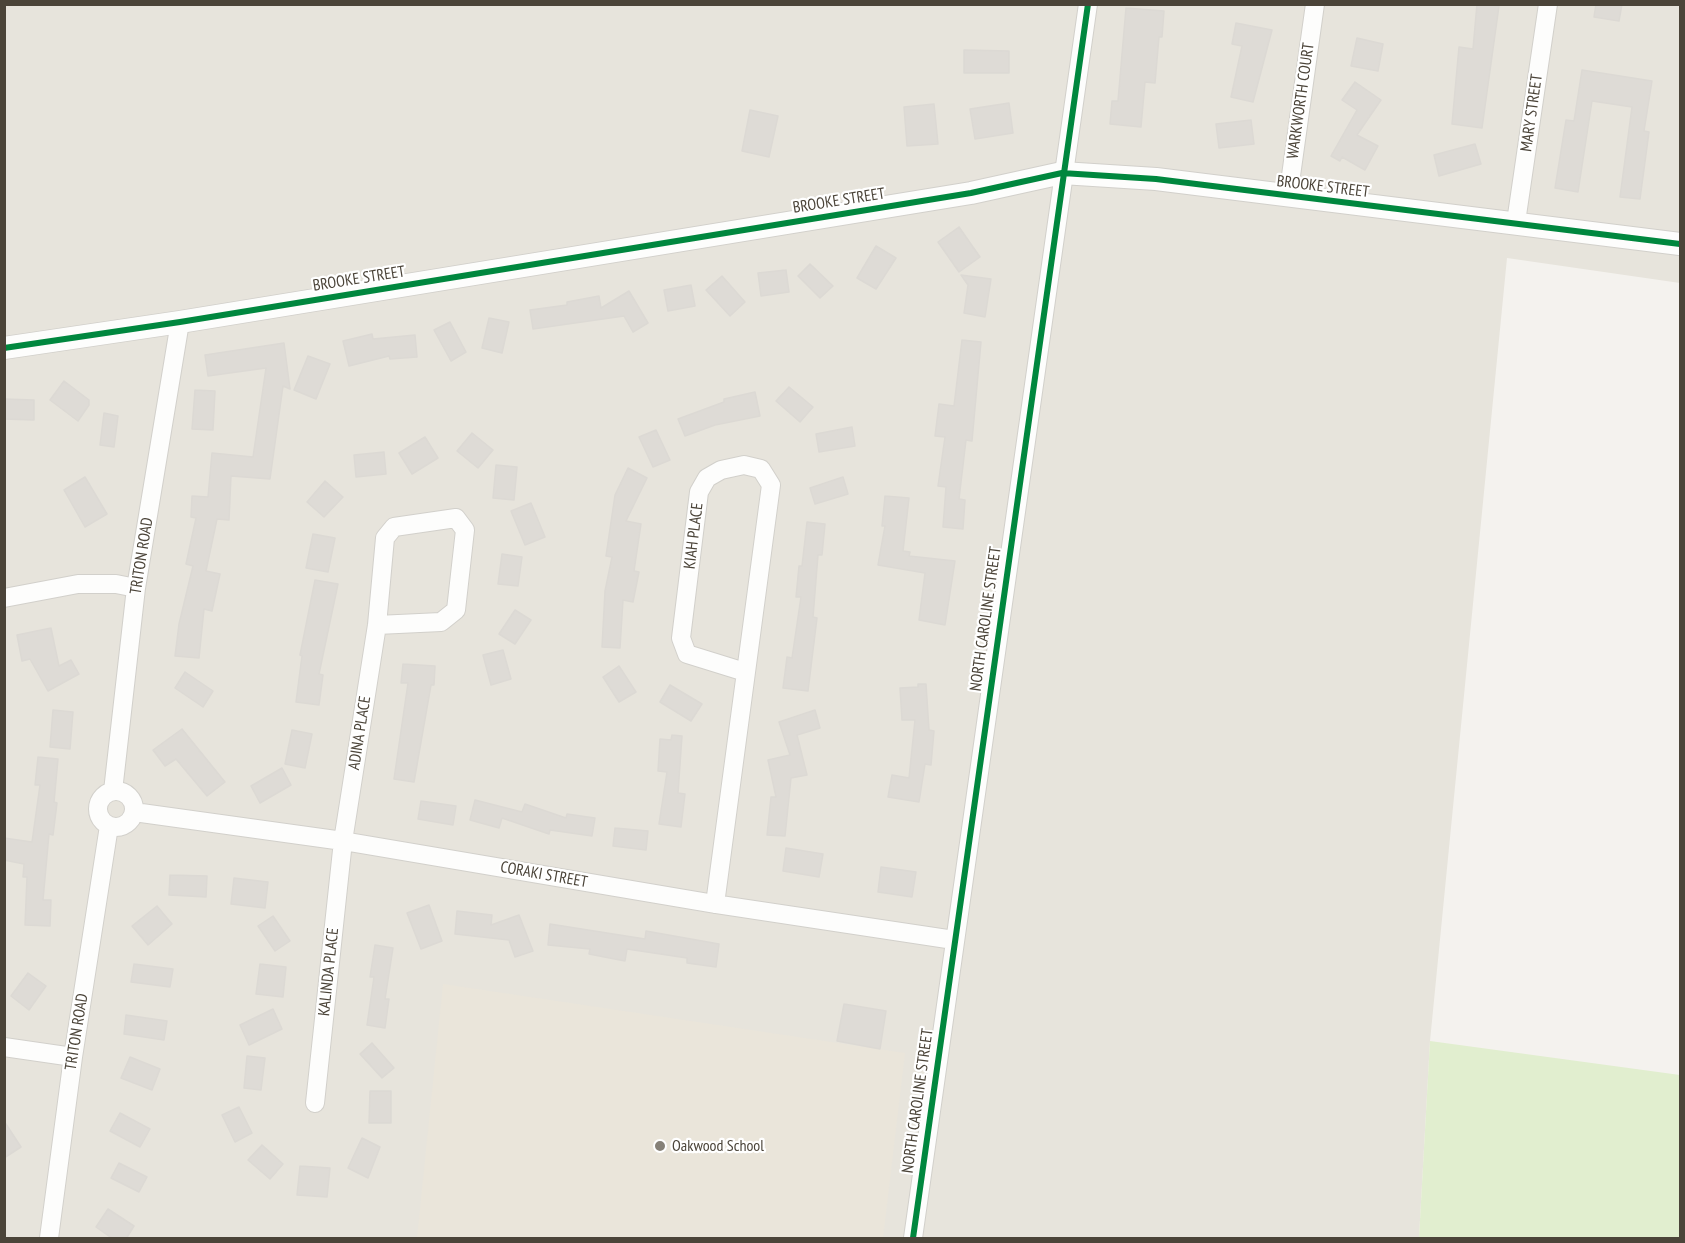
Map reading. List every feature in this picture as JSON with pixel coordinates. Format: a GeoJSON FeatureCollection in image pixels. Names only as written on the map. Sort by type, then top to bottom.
{"type":"FeatureCollection","features":[{"type":"Feature","properties":{"kind":"street","name":"NORTH CAROLINE STREET"},"geometry":{"type":"LineString","coordinates":[[913,1239],[1062,173],[1088,4]]}},
{"type":"Feature","properties":{"kind":"street","name":"WARKWORTH COURT"},"geometry":{"type":"LineString","coordinates":[[1288,197],[1314,4]]}},
{"type":"Feature","properties":{"kind":"street","name":"MARY STREET"},"geometry":{"type":"LineString","coordinates":[[1516,222],[1548,4]]}},
{"type":"Feature","properties":{"kind":"street","name":"BROOKE STREET"},"geometry":{"type":"LineString","coordinates":[[4,348],[180,322],[971,193],[1062,173],[1156,179],[1680,244]]}},
{"type":"Feature","properties":{"kind":"street","name":"TRITON ROAD"},"geometry":{"type":"LineString","coordinates":[[113,791],[136,588],[180,322]]}},
{"type":"Feature","properties":{"kind":"street","name":"KIAH PLACE"},"geometry":{"type":"LineString","coordinates":[[715,904],[771,484],[761,469],[744,465],[722,470],[707,478],[699,492],[681,638],[687,654],[745,672]]}},
{"type":"Feature","properties":{"kind":"street","name":"ADINA PLACE"},"geometry":{"type":"LineString","coordinates":[[343,841],[377,625],[385,538],[394,527],[456,518],[465,530],[456,610],[441,622],[377,625]]}},
{"type":"Feature","properties":{"kind":"street"},"geometry":{"type":"LineString","coordinates":[[4,598],[78,584],[116,584],[136,588]]}},
{"type":"Feature","properties":{"kind":"street"},"geometry":{"type":"LineString","coordinates":[[113,791],[130,798],[134,812],[127,823],[116,827],[110,826],[100,818],[98,806],[104,796],[113,791]]}},
{"type":"Feature","properties":{"kind":"street","name":"CORAKI STREET"},"geometry":{"type":"LineString","coordinates":[[134,812],[343,841],[715,904],[954,940]]}},
{"type":"Feature","properties":{"kind":"street","name":"TRITON ROAD"},"geometry":{"type":"LineString","coordinates":[[49,1239],[73,1057],[110,826]]}},
{"type":"Feature","properties":{"kind":"street","name":"KALINDA PLACE"},"geometry":{"type":"LineString","coordinates":[[315,1103],[343,841]]}},
{"type":"Feature","properties":{"kind":"street"},"geometry":{"type":"LineString","coordinates":[[4,1047],[73,1057]]}},
{"type":"Feature","properties":{"kind":"shaded area"},"geometry":{"type":"Polygon","coordinates":[[[5,5],[1680,5],[1680,283],[1507,258],[1430,1041],[1419,1238],[5,1238],[5,5]]]}},
{"type":"Feature","properties":{"kind":"shaded area","name":"Oakwood School"},"geometry":{"type":"Polygon","coordinates":[[[443,984],[905,1053],[883,1238],[417,1238],[443,984]]]}},
{"type":"Feature","properties":{"kind":"green space"},"geometry":{"type":"Polygon","coordinates":[[[1430,1041],[1680,1075],[1680,1238],[1419,1238],[1430,1041]]]}},
{"type":"Feature","properties":{"kind":"building"},"geometry":{"type":"Polygon","coordinates":[[[1477,4],[1499,6],[1482,128],[1452,124],[1459,47],[1473,49],[1477,4]]]}},
{"type":"Feature","properties":{"kind":"building"},"geometry":{"type":"Polygon","coordinates":[[[1596,4],[1622,4],[1619,21],[1594,17],[1596,4]]]}},
{"type":"Feature","properties":{"kind":"building"},"geometry":{"type":"Polygon","coordinates":[[[1126,8],[1164,11],[1155,83],[1145,82],[1141,127],[1110,124],[1112,101],[1118,101],[1126,8]]]}},
{"type":"Feature","properties":{"kind":"building"},"geometry":{"type":"Polygon","coordinates":[[[1236,23],[1272,30],[1253,102],[1231,97],[1242,46],[1232,44],[1236,23]]]}},
{"type":"Feature","properties":{"kind":"building"},"geometry":{"type":"Polygon","coordinates":[[[1357,38],[1383,44],[1378,71],[1351,66],[1357,38]]]}},
{"type":"Feature","properties":{"kind":"building"},"geometry":{"type":"Polygon","coordinates":[[[964,50],[1009,51],[1009,73],[964,73],[964,50]]]}},
{"type":"Feature","properties":{"kind":"building"},"geometry":{"type":"Polygon","coordinates":[[[1582,70],[1652,81],[1644,131],[1649,132],[1640,199],[1620,197],[1632,107],[1592,101],[1578,192],[1555,188],[1566,120],[1574,121],[1582,70]]]}},
{"type":"Feature","properties":{"kind":"building"},"geometry":{"type":"Polygon","coordinates":[[[1355,82],[1381,100],[1357,135],[1378,146],[1365,170],[1342,157],[1340,161],[1331,156],[1357,110],[1342,100],[1355,82]]]}},
{"type":"Feature","properties":{"kind":"building"},"geometry":{"type":"Polygon","coordinates":[[[1009,103],[1013,133],[975,139],[970,109],[1009,103]]]}},
{"type":"Feature","properties":{"kind":"building"},"geometry":{"type":"Polygon","coordinates":[[[934,104],[938,144],[907,146],[904,107],[934,104]]]}},
{"type":"Feature","properties":{"kind":"building"},"geometry":{"type":"Polygon","coordinates":[[[750,110],[778,116],[769,157],[742,151],[750,110]]]}},
{"type":"Feature","properties":{"kind":"building"},"geometry":{"type":"Polygon","coordinates":[[[1251,120],[1254,144],[1219,148],[1216,124],[1251,120]]]}},
{"type":"Feature","properties":{"kind":"building"},"geometry":{"type":"Polygon","coordinates":[[[1475,144],[1481,164],[1439,176],[1434,155],[1475,144]]]}},
{"type":"Feature","properties":{"kind":"building"},"geometry":{"type":"Polygon","coordinates":[[[959,227],[980,257],[959,272],[938,242],[959,227]]]}},
{"type":"Feature","properties":{"kind":"building"},"geometry":{"type":"Polygon","coordinates":[[[876,246],[896,258],[876,289],[857,278],[876,246]]]}},
{"type":"Feature","properties":{"kind":"building"},"geometry":{"type":"Polygon","coordinates":[[[810,264],[833,286],[820,298],[798,276],[810,264]]]}},
{"type":"Feature","properties":{"kind":"building"},"geometry":{"type":"Polygon","coordinates":[[[786,270],[789,292],[761,296],[758,273],[786,270]]]}},
{"type":"Feature","properties":{"kind":"building"},"geometry":{"type":"Polygon","coordinates":[[[961,275],[991,279],[985,317],[964,313],[968,285],[961,275]]]}},
{"type":"Feature","properties":{"kind":"building"},"geometry":{"type":"Polygon","coordinates":[[[722,276],[745,302],[730,316],[706,290],[722,276]]]}},
{"type":"Feature","properties":{"kind":"building"},"geometry":{"type":"Polygon","coordinates":[[[691,285],[695,306],[668,311],[664,290],[691,285]]]}},
{"type":"Feature","properties":{"kind":"building"},"geometry":{"type":"Polygon","coordinates":[[[629,291],[648,323],[633,332],[624,316],[533,329],[530,310],[567,305],[567,302],[599,296],[601,308],[629,291]]]}},
{"type":"Feature","properties":{"kind":"building"},"geometry":{"type":"Polygon","coordinates":[[[489,318],[509,322],[502,353],[482,348],[489,318]]]}},
{"type":"Feature","properties":{"kind":"building"},"geometry":{"type":"Polygon","coordinates":[[[450,322],[466,352],[451,361],[434,330],[450,322]]]}},
{"type":"Feature","properties":{"kind":"building"},"geometry":{"type":"Polygon","coordinates":[[[372,334],[373,339],[415,335],[417,357],[390,359],[389,356],[349,366],[343,341],[372,334]]]}},
{"type":"Feature","properties":{"kind":"building"},"geometry":{"type":"Polygon","coordinates":[[[962,340],[981,342],[972,441],[966,440],[959,499],[965,500],[963,529],[943,527],[946,487],[938,486],[945,437],[935,436],[939,404],[954,406],[962,340]]]}},
{"type":"Feature","properties":{"kind":"building"},"geometry":{"type":"Polygon","coordinates":[[[284,343],[290,389],[283,386],[270,479],[231,476],[229,520],[217,519],[206,571],[220,574],[212,611],[204,609],[199,658],[175,656],[179,624],[193,566],[186,564],[196,518],[191,517],[192,496],[208,497],[212,453],[253,457],[266,368],[208,376],[205,355],[284,343]]]}},
{"type":"Feature","properties":{"kind":"building"},"geometry":{"type":"Polygon","coordinates":[[[308,356],[330,364],[316,399],[294,390],[308,356]]]}},
{"type":"Feature","properties":{"kind":"building"},"geometry":{"type":"Polygon","coordinates":[[[64,381],[89,400],[89,405],[78,421],[50,400],[64,381]]]}},
{"type":"Feature","properties":{"kind":"building"},"geometry":{"type":"Polygon","coordinates":[[[789,387],[813,407],[800,422],[776,401],[789,387]]]}},
{"type":"Feature","properties":{"kind":"building"},"geometry":{"type":"Polygon","coordinates":[[[195,390],[215,391],[213,430],[192,429],[195,390]]]}},
{"type":"Feature","properties":{"kind":"building"},"geometry":{"type":"Polygon","coordinates":[[[755,392],[760,416],[715,425],[685,436],[678,419],[724,402],[724,399],[755,392]]]}},
{"type":"Feature","properties":{"kind":"building"},"geometry":{"type":"Polygon","coordinates":[[[4,399],[34,400],[34,420],[4,419],[4,399]]]}},
{"type":"Feature","properties":{"kind":"building"},"geometry":{"type":"Polygon","coordinates":[[[104,413],[118,416],[114,447],[100,445],[104,413]]]}},
{"type":"Feature","properties":{"kind":"building"},"geometry":{"type":"Polygon","coordinates":[[[852,427],[855,446],[819,452],[816,434],[852,427]]]}},
{"type":"Feature","properties":{"kind":"building"},"geometry":{"type":"Polygon","coordinates":[[[656,430],[670,460],[653,467],[639,437],[656,430]]]}},
{"type":"Feature","properties":{"kind":"building"},"geometry":{"type":"Polygon","coordinates":[[[472,433],[493,450],[478,468],[457,451],[472,433]]]}},
{"type":"Feature","properties":{"kind":"building"},"geometry":{"type":"Polygon","coordinates":[[[425,437],[438,458],[412,474],[399,453],[425,437]]]}},
{"type":"Feature","properties":{"kind":"building"},"geometry":{"type":"Polygon","coordinates":[[[384,452],[386,474],[356,477],[354,455],[384,452]]]}},
{"type":"Feature","properties":{"kind":"building"},"geometry":{"type":"Polygon","coordinates":[[[496,465],[517,467],[514,500],[493,498],[496,465]]]}},
{"type":"Feature","properties":{"kind":"building"},"geometry":{"type":"Polygon","coordinates":[[[628,468],[647,478],[626,521],[641,524],[634,571],[639,572],[633,602],[623,600],[620,648],[602,647],[605,591],[612,557],[606,556],[615,495],[628,468]]]}},
{"type":"Feature","properties":{"kind":"building"},"geometry":{"type":"Polygon","coordinates":[[[85,477],[107,514],[85,527],[64,490],[85,477]]]}},
{"type":"Feature","properties":{"kind":"building"},"geometry":{"type":"Polygon","coordinates":[[[843,477],[848,494],[815,504],[810,488],[843,477]]]}},
{"type":"Feature","properties":{"kind":"building"},"geometry":{"type":"Polygon","coordinates":[[[325,481],[343,497],[324,517],[307,502],[325,481]]]}},
{"type":"Feature","properties":{"kind":"building"},"geometry":{"type":"Polygon","coordinates":[[[885,496],[909,498],[903,551],[910,552],[909,556],[955,561],[945,625],[919,620],[925,573],[878,565],[885,526],[882,526],[885,496]]]}},
{"type":"Feature","properties":{"kind":"building"},"geometry":{"type":"Polygon","coordinates":[[[531,503],[545,537],[525,545],[511,511],[531,503]]]}},
{"type":"Feature","properties":{"kind":"building"},"geometry":{"type":"Polygon","coordinates":[[[807,522],[825,524],[822,555],[818,555],[813,617],[817,618],[808,691],[783,688],[787,657],[792,658],[801,597],[796,597],[807,522]]]}},
{"type":"Feature","properties":{"kind":"building"},"geometry":{"type":"Polygon","coordinates":[[[313,534],[335,538],[328,572],[306,568],[313,534]]]}},
{"type":"Feature","properties":{"kind":"building"},"geometry":{"type":"Polygon","coordinates":[[[502,554],[522,557],[518,586],[498,584],[502,554]]]}},
{"type":"Feature","properties":{"kind":"building"},"geometry":{"type":"Polygon","coordinates":[[[315,580],[338,584],[319,674],[323,675],[319,705],[296,702],[302,656],[300,655],[315,580]]]}},
{"type":"Feature","properties":{"kind":"building"},"geometry":{"type":"Polygon","coordinates":[[[515,610],[531,620],[515,644],[499,634],[515,610]]]}},
{"type":"Feature","properties":{"kind":"building"},"geometry":{"type":"Polygon","coordinates":[[[51,628],[59,666],[71,660],[79,674],[48,691],[30,659],[22,661],[17,635],[51,628]]]}},
{"type":"Feature","properties":{"kind":"building"},"geometry":{"type":"Polygon","coordinates":[[[503,650],[511,679],[491,685],[483,655],[503,650]]]}},
{"type":"Feature","properties":{"kind":"building"},"geometry":{"type":"Polygon","coordinates":[[[403,664],[435,666],[434,685],[431,685],[414,782],[394,779],[408,683],[401,683],[403,664]]]}},
{"type":"Feature","properties":{"kind":"building"},"geometry":{"type":"Polygon","coordinates":[[[619,666],[636,692],[619,702],[603,677],[619,666]]]}},
{"type":"Feature","properties":{"kind":"building"},"geometry":{"type":"Polygon","coordinates":[[[185,672],[213,691],[203,707],[175,688],[185,672]]]}},
{"type":"Feature","properties":{"kind":"building"},"geometry":{"type":"Polygon","coordinates":[[[918,684],[926,684],[929,730],[934,731],[931,765],[925,764],[919,802],[888,797],[892,775],[909,778],[915,720],[902,720],[900,688],[918,687],[918,684]]]}},
{"type":"Feature","properties":{"kind":"building"},"geometry":{"type":"Polygon","coordinates":[[[670,685],[702,704],[691,721],[660,702],[670,685]]]}},
{"type":"Feature","properties":{"kind":"building"},"geometry":{"type":"Polygon","coordinates":[[[53,710],[73,712],[70,749],[50,747],[53,710]]]}},
{"type":"Feature","properties":{"kind":"building"},"geometry":{"type":"Polygon","coordinates":[[[815,710],[820,728],[797,735],[807,775],[791,778],[785,836],[767,835],[771,797],[776,797],[768,760],[790,755],[779,722],[815,710]]]}},
{"type":"Feature","properties":{"kind":"building"},"geometry":{"type":"Polygon","coordinates":[[[182,729],[225,782],[207,796],[176,759],[165,766],[153,750],[182,729]]]}},
{"type":"Feature","properties":{"kind":"building"},"geometry":{"type":"Polygon","coordinates":[[[292,730],[312,734],[305,768],[285,764],[292,730]]]}},
{"type":"Feature","properties":{"kind":"building"},"geometry":{"type":"Polygon","coordinates":[[[672,735],[682,736],[678,793],[685,794],[681,827],[659,824],[667,772],[658,771],[660,739],[671,740],[672,735]]]}},
{"type":"Feature","properties":{"kind":"building"},"geometry":{"type":"Polygon","coordinates":[[[38,757],[58,759],[54,802],[57,803],[53,835],[49,834],[43,900],[51,900],[50,926],[25,925],[27,877],[23,877],[24,864],[4,860],[4,838],[32,842],[40,785],[35,785],[38,757]]]}},
{"type":"Feature","properties":{"kind":"building"},"geometry":{"type":"Polygon","coordinates":[[[282,768],[291,785],[260,803],[251,786],[282,768]]]}},
{"type":"Feature","properties":{"kind":"building"},"geometry":{"type":"Polygon","coordinates":[[[475,800],[522,812],[525,804],[566,818],[567,814],[595,818],[592,836],[550,830],[549,834],[502,818],[499,828],[470,820],[475,800]]]}},
{"type":"Feature","properties":{"kind":"building"},"geometry":{"type":"Polygon","coordinates":[[[421,801],[456,806],[453,825],[418,819],[421,801]]]}},
{"type":"Feature","properties":{"kind":"building"},"geometry":{"type":"Polygon","coordinates":[[[615,828],[648,831],[646,850],[613,846],[615,828]]]}},
{"type":"Feature","properties":{"kind":"building"},"geometry":{"type":"Polygon","coordinates":[[[786,848],[823,854],[819,877],[783,871],[786,848]]]}},
{"type":"Feature","properties":{"kind":"building"},"geometry":{"type":"Polygon","coordinates":[[[881,867],[916,872],[912,897],[878,892],[881,867]]]}},
{"type":"Feature","properties":{"kind":"building"},"geometry":{"type":"Polygon","coordinates":[[[170,875],[207,876],[206,897],[169,895],[170,875]]]}},
{"type":"Feature","properties":{"kind":"building"},"geometry":{"type":"Polygon","coordinates":[[[234,878],[268,882],[265,908],[231,904],[234,878]]]}},
{"type":"Feature","properties":{"kind":"building"},"geometry":{"type":"Polygon","coordinates":[[[429,905],[442,941],[421,949],[407,913],[429,905]]]}},
{"type":"Feature","properties":{"kind":"building"},"geometry":{"type":"Polygon","coordinates":[[[157,906],[172,924],[148,945],[132,926],[157,906]]]}},
{"type":"Feature","properties":{"kind":"building"},"geometry":{"type":"Polygon","coordinates":[[[457,911],[492,915],[491,925],[519,915],[533,951],[515,957],[509,940],[455,934],[457,911]]]}},
{"type":"Feature","properties":{"kind":"building"},"geometry":{"type":"Polygon","coordinates":[[[273,916],[290,941],[275,951],[258,926],[273,916]]]}},
{"type":"Feature","properties":{"kind":"building"},"geometry":{"type":"Polygon","coordinates":[[[550,924],[645,939],[646,931],[719,944],[716,967],[687,963],[687,958],[627,949],[625,961],[589,954],[590,949],[548,945],[550,924]]]}},
{"type":"Feature","properties":{"kind":"building"},"geometry":{"type":"Polygon","coordinates":[[[375,945],[393,948],[385,999],[389,999],[385,1028],[367,1025],[374,977],[370,977],[375,945]]]}},
{"type":"Feature","properties":{"kind":"building"},"geometry":{"type":"Polygon","coordinates":[[[134,964],[173,969],[170,987],[131,982],[134,964]]]}},
{"type":"Feature","properties":{"kind":"building"},"geometry":{"type":"Polygon","coordinates":[[[260,964],[286,967],[283,997],[256,994],[260,964]]]}},
{"type":"Feature","properties":{"kind":"building"},"geometry":{"type":"Polygon","coordinates":[[[28,973],[46,986],[29,1010],[11,996],[28,973]]]}},
{"type":"Feature","properties":{"kind":"building"},"geometry":{"type":"Polygon","coordinates":[[[844,1004],[886,1011],[880,1049],[837,1041],[844,1004]]]}},
{"type":"Feature","properties":{"kind":"building"},"geometry":{"type":"Polygon","coordinates":[[[273,1009],[282,1029],[249,1045],[240,1025],[273,1009]]]}},
{"type":"Feature","properties":{"kind":"building"},"geometry":{"type":"Polygon","coordinates":[[[126,1015],[167,1021],[164,1040],[124,1034],[126,1015]]]}},
{"type":"Feature","properties":{"kind":"building"},"geometry":{"type":"Polygon","coordinates":[[[372,1043],[394,1068],[382,1078],[360,1054],[372,1043]]]}},
{"type":"Feature","properties":{"kind":"building"},"geometry":{"type":"Polygon","coordinates":[[[247,1056],[265,1058],[261,1090],[244,1088],[247,1056]]]}},
{"type":"Feature","properties":{"kind":"building"},"geometry":{"type":"Polygon","coordinates":[[[130,1057],[160,1069],[152,1090],[121,1078],[130,1057]]]}},
{"type":"Feature","properties":{"kind":"building"},"geometry":{"type":"Polygon","coordinates":[[[370,1091],[391,1091],[391,1123],[369,1123],[370,1091]]]}},
{"type":"Feature","properties":{"kind":"building"},"geometry":{"type":"Polygon","coordinates":[[[239,1107],[252,1133],[235,1142],[222,1115],[239,1107]]]}},
{"type":"Feature","properties":{"kind":"building"},"geometry":{"type":"Polygon","coordinates":[[[120,1113],[150,1129],[140,1147],[110,1131],[120,1113]]]}},
{"type":"Feature","properties":{"kind":"building"},"geometry":{"type":"Polygon","coordinates":[[[4,1121],[21,1147],[4,1158],[4,1121]]]}},
{"type":"Feature","properties":{"kind":"building"},"geometry":{"type":"Polygon","coordinates":[[[362,1138],[380,1147],[368,1178],[348,1168],[362,1138]]]}},
{"type":"Feature","properties":{"kind":"building"},"geometry":{"type":"Polygon","coordinates":[[[262,1145],[283,1164],[270,1179],[248,1160],[262,1145]]]}},
{"type":"Feature","properties":{"kind":"building"},"geometry":{"type":"Polygon","coordinates":[[[119,1163],[147,1177],[139,1192],[111,1178],[119,1163]]]}},
{"type":"Feature","properties":{"kind":"building"},"geometry":{"type":"Polygon","coordinates":[[[300,1166],[330,1168],[327,1197],[297,1195],[300,1166]]]}},
{"type":"Feature","properties":{"kind":"building"},"geometry":{"type":"Polygon","coordinates":[[[108,1209],[134,1226],[126,1239],[113,1239],[96,1227],[108,1209]]]}},
{"type":"Feature","properties":{"kind":"cycle path"},"geometry":{"type":"LineString","coordinates":[[913,1238],[1088,4]]}},
{"type":"Feature","properties":{"kind":"cycle path"},"geometry":{"type":"LineString","coordinates":[[4,348],[180,322],[971,193],[1062,173],[1156,179],[1680,244]]}},
{"type":"Feature","properties":{"kind":"place","name":"Oakwood School"},"geometry":{"type":"Point","coordinates":[660,1146]}}]}
